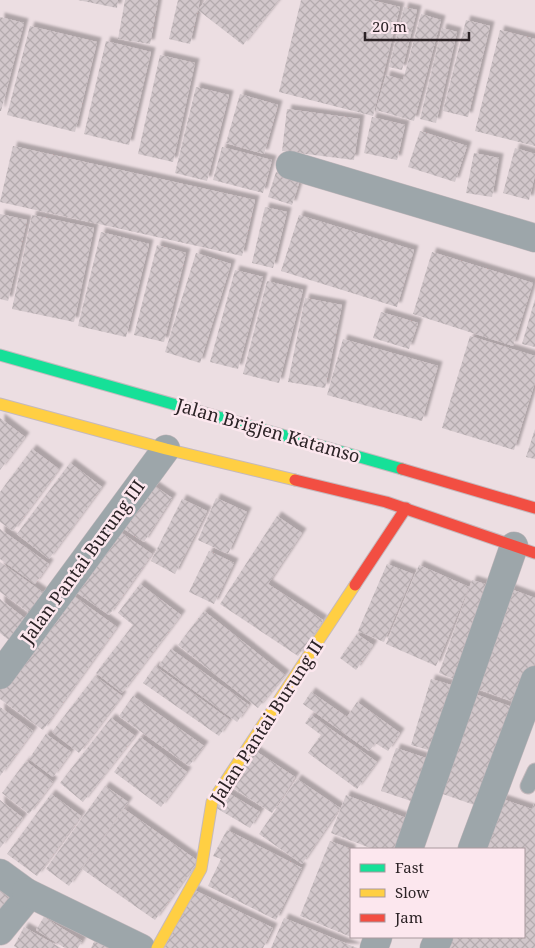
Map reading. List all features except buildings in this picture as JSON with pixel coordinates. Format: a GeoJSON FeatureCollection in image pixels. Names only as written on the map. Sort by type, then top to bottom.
{"type":"FeatureCollection","features":[{"type":"Feature","properties":{"kind":"main road","name":"Jalan Brigjen Katamso"},"geometry":{"type":"LineString","coordinates":[[0,355],[535,508]]}},
{"type":"Feature","properties":{"kind":"main road"},"geometry":{"type":"LineString","coordinates":[[0,404],[166,449],[406,508],[524,550]]}},
{"type":"Feature","properties":{"kind":"main road","name":"Jalan Pantai Burung II"},"geometry":{"type":"LineString","coordinates":[[157,948],[201,869],[212,802],[406,508]]}},
{"type":"Feature","properties":{"kind":"street"},"geometry":{"type":"LineString","coordinates":[[290,165],[535,238]]}},
{"type":"Feature","properties":{"kind":"street","name":"Jalan Pantai Burung III"},"geometry":{"type":"LineString","coordinates":[[0,675],[166,449]]}},
{"type":"Feature","properties":{"kind":"street"},"geometry":{"type":"LineString","coordinates":[[409,848],[524,550]]}},
{"type":"Feature","properties":{"kind":"street"},"geometry":{"type":"LineString","coordinates":[[472,848],[535,680]]}},
{"type":"Feature","properties":{"kind":"street"},"geometry":{"type":"LineString","coordinates":[[0,873],[26,892],[141,948]]}},
{"type":"Feature","properties":{"kind":"street"},"geometry":{"type":"LineString","coordinates":[[0,930],[27,898],[26,892]]}},
{"type":"Feature","properties":{"kind":"lane"},"geometry":{"type":"LineString","coordinates":[[528,786],[535,771]]}},
{"type":"Feature","properties":{"kind":"traffic: fast"},"geometry":{"type":"LineString","coordinates":[[0,355],[402,469]]}},
{"type":"Feature","properties":{"kind":"traffic: slow"},"geometry":{"type":"LineString","coordinates":[[0,404],[166,449],[295,480]]}},
{"type":"Feature","properties":{"kind":"traffic: slow"},"geometry":{"type":"LineString","coordinates":[[157,948],[201,869],[212,802],[355,585]]}},
{"type":"Feature","properties":{"kind":"traffic: jam"},"geometry":{"type":"LineString","coordinates":[[402,469],[535,508]]}},
{"type":"Feature","properties":{"kind":"traffic: jam"},"geometry":{"type":"LineString","coordinates":[[295,480],[386,502],[535,553]]}},
{"type":"Feature","properties":{"kind":"traffic: jam"},"geometry":{"type":"LineString","coordinates":[[355,585],[406,508]]}}]}
